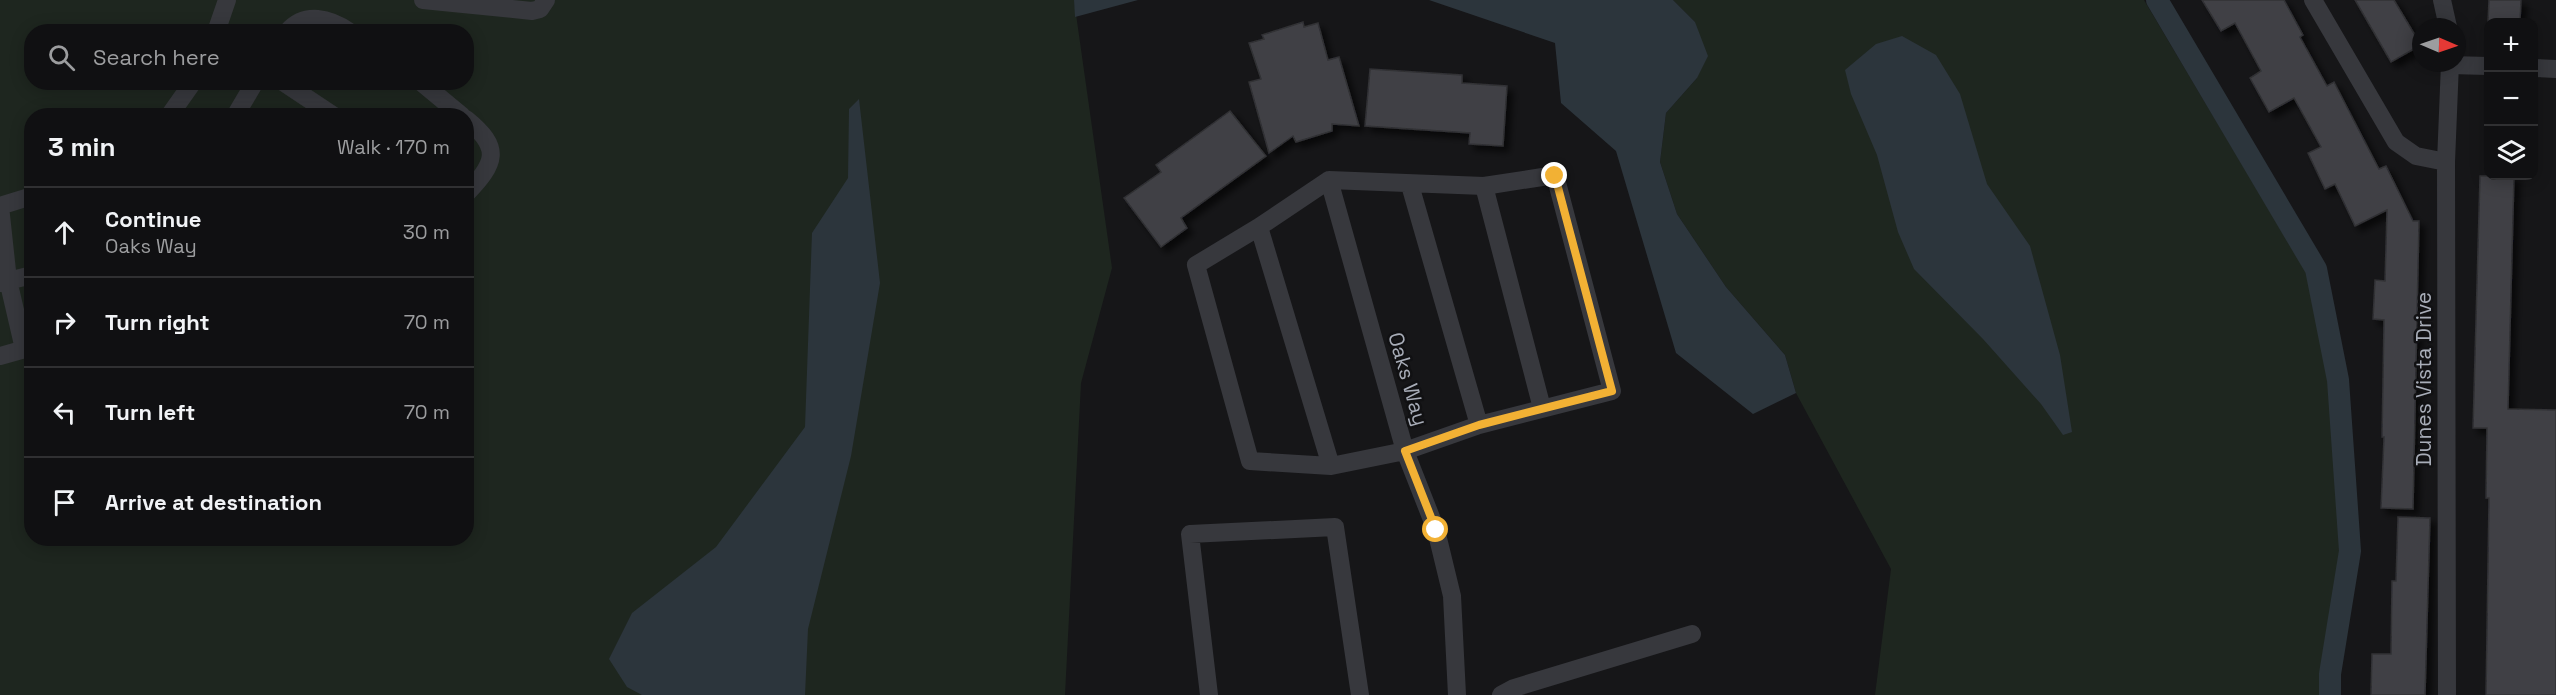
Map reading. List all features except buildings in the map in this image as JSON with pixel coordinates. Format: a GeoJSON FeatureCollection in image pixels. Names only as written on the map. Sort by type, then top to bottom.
{"type":"FeatureCollection","features":[{"type":"Feature","properties":{"kind":"street"},"geometry":{"type":"LineString","coordinates":[[219,24],[227,0]]}},
{"type":"Feature","properties":{"kind":"street"},"geometry":{"type":"LineString","coordinates":[[423,0],[532,11],[540,9],[546,0]]}},
{"type":"Feature","properties":{"kind":"street"},"geometry":{"type":"LineString","coordinates":[[2313,0],[2396,142],[2416,156],[2446,162]]}},
{"type":"Feature","properties":{"kind":"street"},"geometry":{"type":"LineString","coordinates":[[2442,0],[2446,18]]}},
{"type":"Feature","properties":{"kind":"street"},"geometry":{"type":"LineString","coordinates":[[298,24],[303,20],[320,18],[339,24]]}},
{"type":"Feature","properties":{"kind":"street"},"geometry":{"type":"LineString","coordinates":[[2466,65],[2484,66]]}},
{"type":"Feature","properties":{"kind":"street"},"geometry":{"type":"LineString","coordinates":[[2538,68],[2556,69]]}},
{"type":"Feature","properties":{"kind":"street","name":"Dunes Vista Drive"},"geometry":{"type":"LineString","coordinates":[[2447,695],[2446,162],[2450,72]]}},
{"type":"Feature","properties":{"kind":"street"},"geometry":{"type":"LineString","coordinates":[[175,108],[187,90]]}},
{"type":"Feature","properties":{"kind":"street"},"geometry":{"type":"LineString","coordinates":[[240,108],[250,90]]}},
{"type":"Feature","properties":{"kind":"street"},"geometry":{"type":"LineString","coordinates":[[295,90],[322,108]]}},
{"type":"Feature","properties":{"kind":"street"},"geometry":{"type":"LineString","coordinates":[[431,90],[452,108]]}},
{"type":"Feature","properties":{"kind":"street"},"geometry":{"type":"LineString","coordinates":[[474,127],[490,143],[492,152],[483,177],[474,186]]}},
{"type":"Feature","properties":{"kind":"street"},"geometry":{"type":"LineString","coordinates":[[1555,176],[1612,391],[1479,425],[1405,451],[1331,466],[1250,461],[1196,265],[1259,228],[1329,180],[1410,185],[1484,186],[1555,176]]}},
{"type":"Feature","properties":{"kind":"street","name":"Oaks Way"},"geometry":{"type":"LineString","coordinates":[[1329,180],[1405,451],[1436,530],[1452,596],[1456,695]]}},
{"type":"Feature","properties":{"kind":"street"},"geometry":{"type":"LineString","coordinates":[[1410,185],[1479,425]]}},
{"type":"Feature","properties":{"kind":"street"},"geometry":{"type":"LineString","coordinates":[[1484,186],[1542,408]]}},
{"type":"Feature","properties":{"kind":"street"},"geometry":{"type":"LineString","coordinates":[[24,198],[0,206],[4,281],[24,337]]}},
{"type":"Feature","properties":{"kind":"street"},"geometry":{"type":"LineString","coordinates":[[1259,228],[1331,466]]}},
{"type":"Feature","properties":{"kind":"street"},"geometry":{"type":"LineString","coordinates":[[4,281],[24,277]]}},
{"type":"Feature","properties":{"kind":"street"},"geometry":{"type":"LineString","coordinates":[[0,356],[24,349]]}},
{"type":"Feature","properties":{"kind":"street"},"geometry":{"type":"LineString","coordinates":[[1209,695],[1190,534],[1335,527],[1360,695]]}},
{"type":"Feature","properties":{"kind":"street"},"geometry":{"type":"LineString","coordinates":[[1501,695],[1514,688],[1692,634]]}},
{"type":"Feature","properties":{"kind":"shaded area"},"geometry":{"type":"Polygon","coordinates":[[[0,0],[1074,0],[1112,268],[1081,383],[1065,695],[0,695],[0,0]]]}},
{"type":"Feature","properties":{"kind":"shaded area"},"geometry":{"type":"Polygon","coordinates":[[[1074,0],[1138,0],[1075,17],[1074,0]]]}},
{"type":"Feature","properties":{"kind":"shaded area"},"geometry":{"type":"Polygon","coordinates":[[[1429,0],[1673,0],[1695,22],[1708,56],[1697,78],[1666,113],[1660,162],[1677,214],[1726,287],[1785,355],[1796,393],[1753,414],[1676,353],[1616,151],[1561,103],[1555,43],[1429,0]]]}},
{"type":"Feature","properties":{"kind":"shaded area"},"geometry":{"type":"Polygon","coordinates":[[[1673,0],[2144,0],[2306,272],[2331,382],[2342,548],[2322,695],[1875,695],[1891,569],[1796,393],[1785,355],[1726,287],[1677,214],[1660,162],[1666,113],[1697,78],[1695,22],[1673,0]]]}},
{"type":"Feature","properties":{"kind":"shaded area"},"geometry":{"type":"Polygon","coordinates":[[[1902,36],[1936,55],[1960,94],[1987,184],[2030,246],[2060,355],[2072,432],[2063,435],[2041,404],[1983,339],[1914,269],[1898,232],[1877,155],[1851,94],[1845,70],[1876,44],[1902,36]]]}},
{"type":"Feature","properties":{"kind":"shaded area"},"geometry":{"type":"Polygon","coordinates":[[[859,99],[880,283],[851,456],[808,629],[805,695],[642,695],[627,687],[609,659],[632,613],[716,547],[805,427],[812,233],[848,178],[849,109],[859,99]]]}},
{"type":"Feature","properties":{"kind":"waterway"},"geometry":{"type":"LineString","coordinates":[[2157,0],[2316,269],[2338,380],[2350,551],[2330,674],[2330,695]]}},
{"type":"Feature","properties":{"kind":"route"},"geometry":{"type":"LineString","coordinates":[[1436,530],[1405,451],[1479,425],[1612,391],[1555,176]]}}]}
